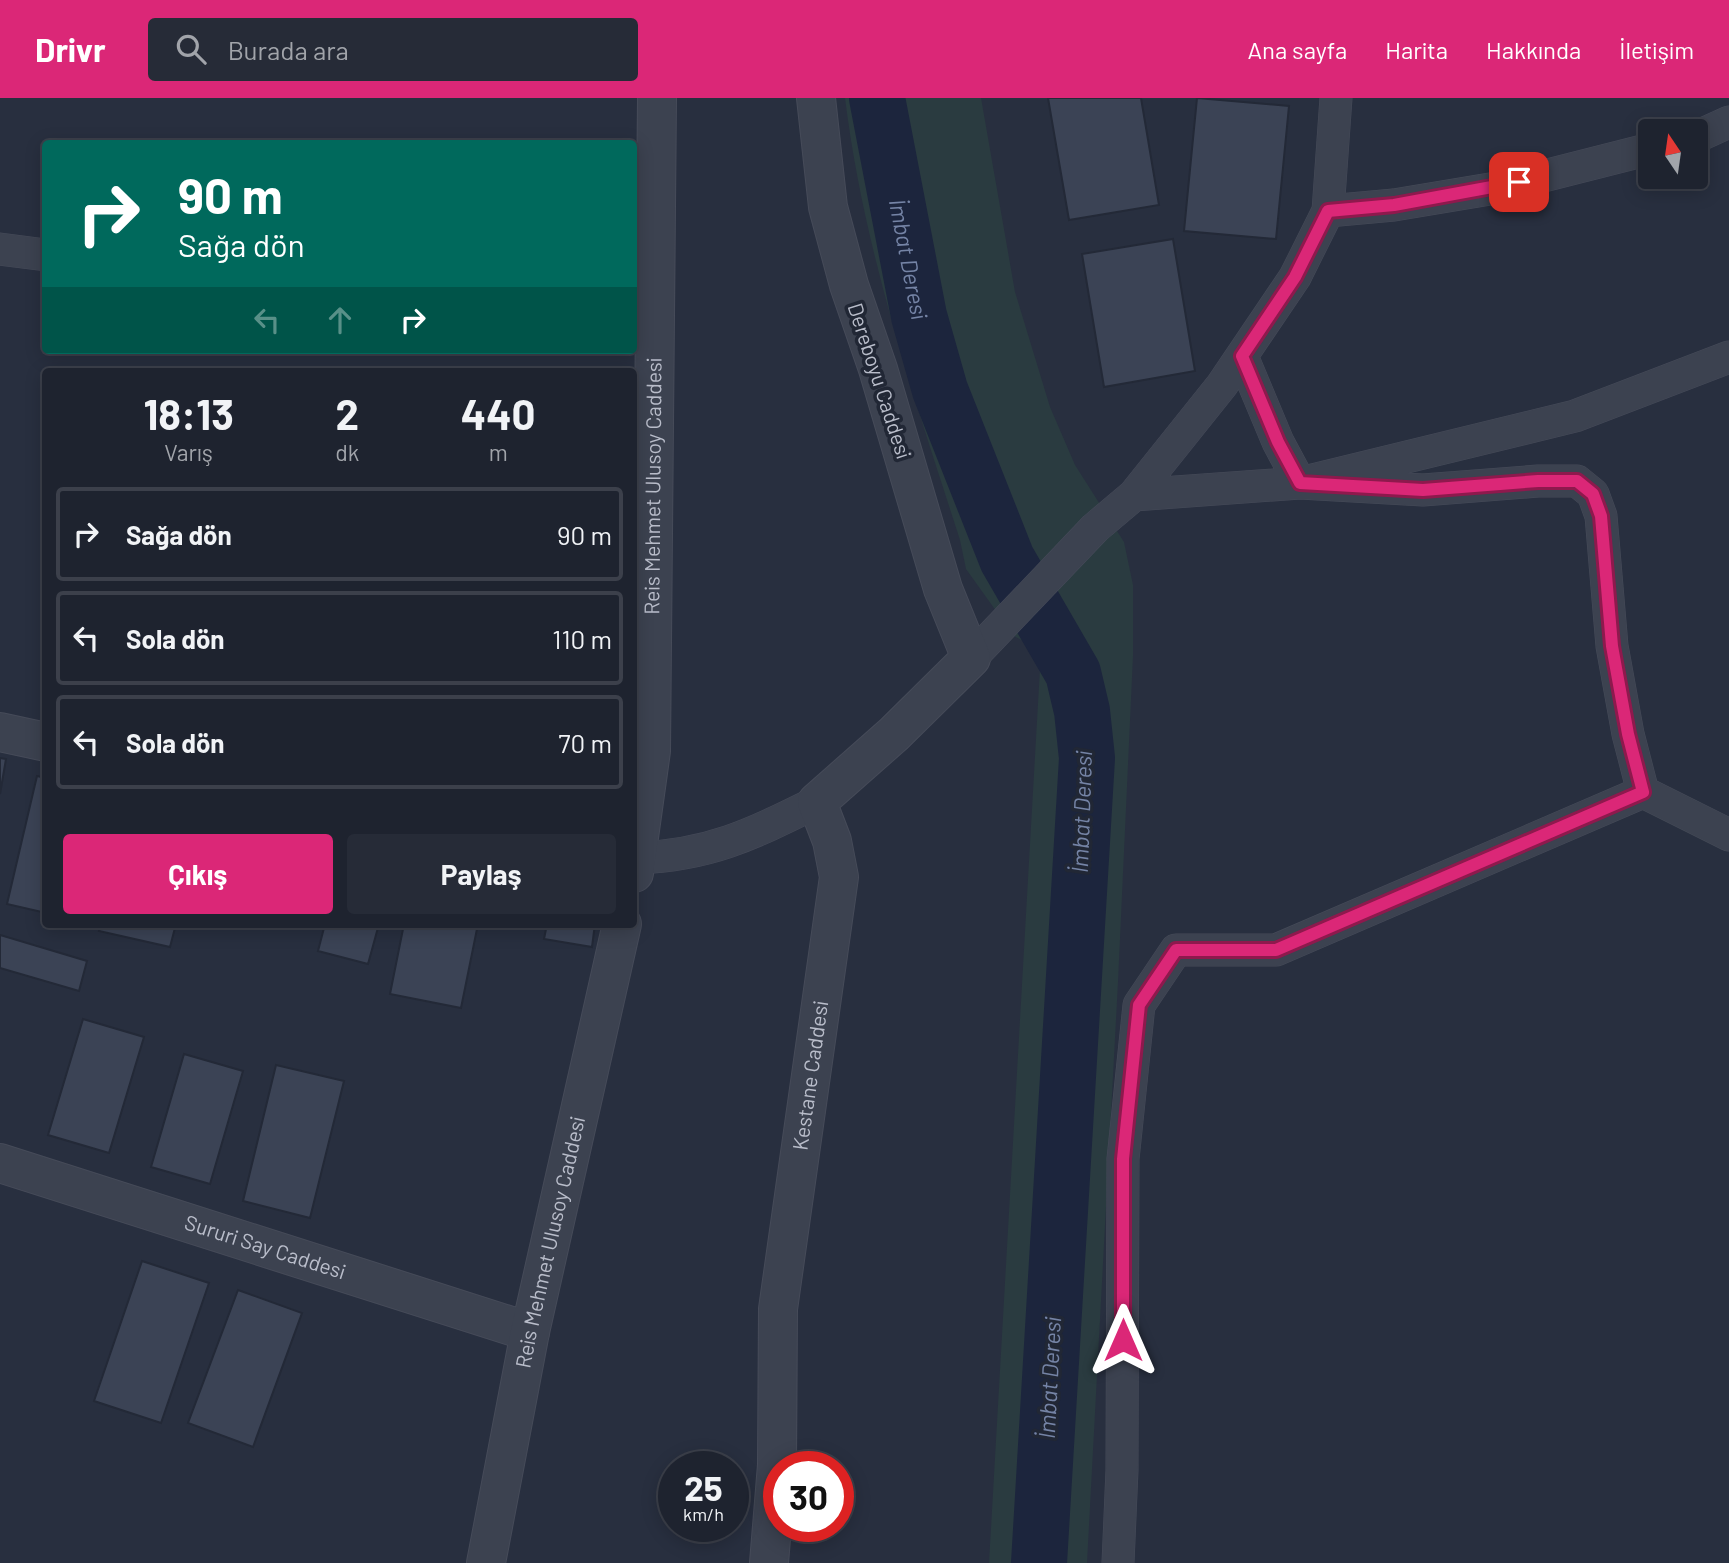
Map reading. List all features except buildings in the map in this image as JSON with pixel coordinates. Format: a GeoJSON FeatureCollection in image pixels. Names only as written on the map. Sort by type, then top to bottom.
{"type":"FeatureCollection","features":[{"type":"Feature","properties":{"kind":"street","name":"Reis Mehmet Ulusoy Caddesi"},"geometry":{"type":"LineString","coordinates":[[637,849],[651,751],[644,330],[657,98]]}},
{"type":"Feature","properties":{"kind":"street","name":"Dereboyu Caddesi"},"geometry":{"type":"LineString","coordinates":[[816,98],[828,207],[849,285],[878,369],[943,589],[971,658]]}},
{"type":"Feature","properties":{"kind":"street"},"geometry":{"type":"LineString","coordinates":[[637,863],[707,850],[744,838],[817,802],[876,751],[971,658],[1095,528],[1134,495],[1242,356],[1295,277],[1328,211],[1336,98]]}},
{"type":"Feature","properties":{"kind":"street"},"geometry":{"type":"LineString","coordinates":[[1708,132],[1729,122]]}},
{"type":"Feature","properties":{"kind":"street"},"geometry":{"type":"LineString","coordinates":[[1328,211],[1394,205],[1496,188],[1638,152]]}},
{"type":"Feature","properties":{"kind":"street"},"geometry":{"type":"LineString","coordinates":[[0,249],[42,254]]}},
{"type":"Feature","properties":{"kind":"street"},"geometry":{"type":"LineString","coordinates":[[1242,356],[1278,442],[1300,483]]}},
{"type":"Feature","properties":{"kind":"street"},"geometry":{"type":"LineString","coordinates":[[1300,483],[1575,416],[1729,357]]}},
{"type":"Feature","properties":{"kind":"street"},"geometry":{"type":"LineString","coordinates":[[1134,495],[1300,483],[1423,490],[1538,481],[1577,481],[1593,494],[1601,516],[1612,646],[1628,734],[1643,792],[1729,835]]}},
{"type":"Feature","properties":{"kind":"street"},"geometry":{"type":"LineString","coordinates":[[0,732],[42,740]]}},
{"type":"Feature","properties":{"kind":"street"},"geometry":{"type":"LineString","coordinates":[[1118,1563],[1122,1470],[1123,1159],[1139,1005],[1176,950],[1276,950],[1643,792]]}},
{"type":"Feature","properties":{"kind":"street","name":"Kestane Caddesi"},"geometry":{"type":"LineString","coordinates":[[769,1563],[777,1465],[778,1309],[839,877],[835,850],[817,802]]}},
{"type":"Feature","properties":{"kind":"street","name":"Reis Mehmet Ulusoy Caddesi"},"geometry":{"type":"LineString","coordinates":[[486,1563],[530,1332],[621,928]]}},
{"type":"Feature","properties":{"kind":"street","name":"Sururi Say Caddesi"},"geometry":{"type":"LineString","coordinates":[[0,1163],[530,1332]]}},
{"type":"Feature","properties":{"kind":"shaded area"},"geometry":{"type":"Polygon","coordinates":[[[845,98],[981,98],[1015,292],[1050,407],[1075,465],[1124,542],[1133,585],[1133,656],[1118,982],[1087,1563],[989,1563],[1041,651],[1014,636],[966,569],[960,540],[877,267],[853,155],[845,98]]]}},
{"type":"Feature","properties":{"kind":"waterway","name":"İmbat Deresi"},"geometry":{"type":"LineString","coordinates":[[877,98],[919,316],[940,390],[1007,559],[1073,673],[1082,711],[1087,758],[1039,1563]]}},
{"type":"Feature","properties":{"kind":"route"},"geometry":{"type":"LineString","coordinates":[[1123,1340],[1123,1159],[1139,1005],[1176,950],[1276,950],[1643,792],[1628,734],[1612,646],[1601,516],[1593,494],[1577,481],[1538,481],[1423,490],[1300,483],[1278,442],[1242,356],[1295,277],[1328,211],[1394,205],[1519,182]]}}]}
